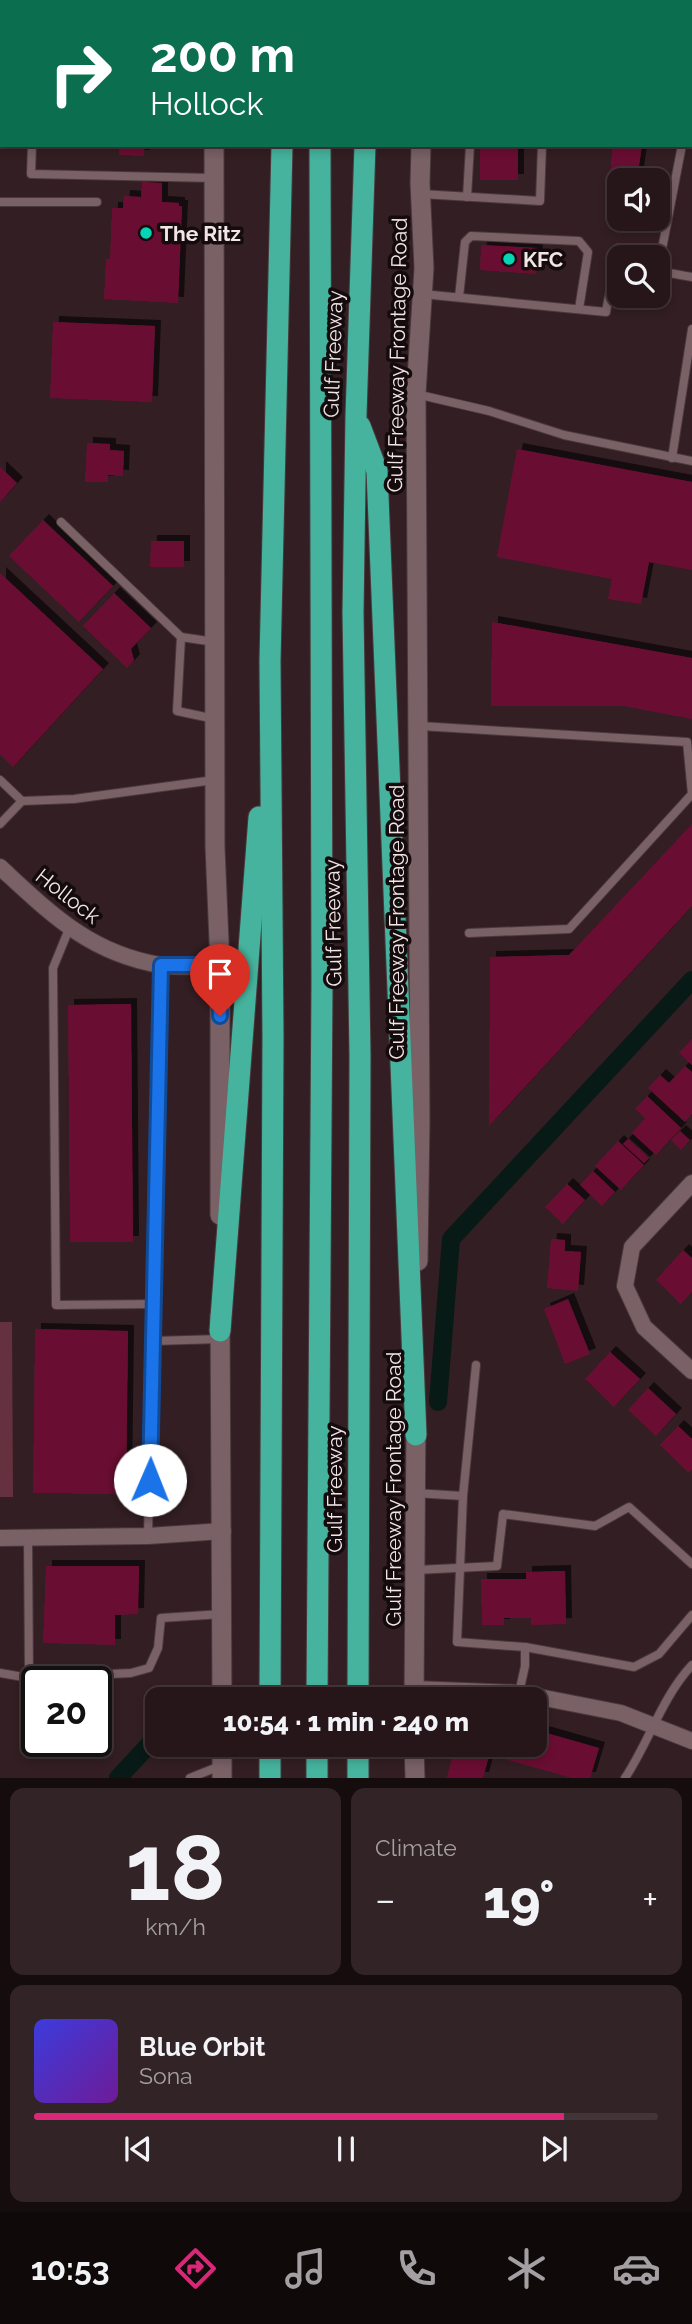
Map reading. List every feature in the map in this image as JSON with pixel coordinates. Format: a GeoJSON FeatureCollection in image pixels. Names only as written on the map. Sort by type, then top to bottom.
{"type":"FeatureCollection","features":[{"type":"Feature","properties":{"kind":"highway"},"geometry":{"type":"LineString","coordinates":[[270,1687],[273,1037],[271,662],[282,147]]}},
{"type":"Feature","properties":{"kind":"highway","name":"Gulf Freeway"},"geometry":{"type":"LineString","coordinates":[[317,1687],[322,985],[320,147]]}},
{"type":"Feature","properties":{"kind":"highway","name":"Gulf Freeway"},"geometry":{"type":"LineString","coordinates":[[358,1687],[360,1055],[353,613],[365,147]]}},
{"type":"Feature","properties":{"kind":"highway"},"geometry":{"type":"LineString","coordinates":[[356,415],[377,471],[416,1435]]}},
{"type":"Feature","properties":{"kind":"highway"},"geometry":{"type":"LineString","coordinates":[[220,1335],[271,662]]}},
{"type":"Feature","properties":{"kind":"highway"},"geometry":{"type":"LineString","coordinates":[[270,1757],[270,1778]]}},
{"type":"Feature","properties":{"kind":"highway"},"geometry":{"type":"LineString","coordinates":[[317,1757],[317,1778]]}},
{"type":"Feature","properties":{"kind":"highway"},"geometry":{"type":"LineString","coordinates":[[358,1757],[358,1778]]}},
{"type":"Feature","properties":{"kind":"main road"},"geometry":{"type":"LineString","coordinates":[[214,147],[215,780],[219,965],[222,1687]]}},
{"type":"Feature","properties":{"kind":"main road","name":"Gulf Freeway Frontage Road"},"geometry":{"type":"LineString","coordinates":[[414,1687],[420,1121],[416,394],[424,268],[421,147]]}},
{"type":"Feature","properties":{"kind":"main road"},"geometry":{"type":"LineString","coordinates":[[414,1757],[415,1778]]}},
{"type":"Feature","properties":{"kind":"street","name":"Hollock"},"geometry":{"type":"LineString","coordinates":[[0,867],[69,929],[112,952],[161,965],[219,965]]}},
{"type":"Feature","properties":{"kind":"street"},"geometry":{"type":"LineString","coordinates":[[692,1183],[632,1247],[625,1286],[644,1327],[692,1371]]}},
{"type":"Feature","properties":{"kind":"street"},"geometry":{"type":"LineString","coordinates":[[0,1538],[148,1536],[223,1531]]}},
{"type":"Feature","properties":{"kind":"street"},"geometry":{"type":"LineString","coordinates":[[547,1698],[621,1713],[692,1741]]}},
{"type":"Feature","properties":{"kind":"lane"},"geometry":{"type":"LineString","coordinates":[[0,95],[0,102]]}},
{"type":"Feature","properties":{"kind":"lane"},"geometry":{"type":"LineString","coordinates":[[32,147],[31,174],[214,178]]}},
{"type":"Feature","properties":{"kind":"lane"},"geometry":{"type":"LineString","coordinates":[[467,197],[470,147]]}},
{"type":"Feature","properties":{"kind":"lane"},"geometry":{"type":"LineString","coordinates":[[421,194],[540,201],[542,147]]}},
{"type":"Feature","properties":{"kind":"lane"},"geometry":{"type":"LineString","coordinates":[[662,245],[682,147]]}},
{"type":"Feature","properties":{"kind":"lane"},"geometry":{"type":"LineString","coordinates":[[0,202],[97,202]]}},
{"type":"Feature","properties":{"kind":"lane"},"geometry":{"type":"LineString","coordinates":[[459,297],[465,242],[471,236],[579,242],[588,252],[579,309]]}},
{"type":"Feature","properties":{"kind":"lane"},"geometry":{"type":"LineString","coordinates":[[670,272],[692,277]]}},
{"type":"Feature","properties":{"kind":"lane"},"geometry":{"type":"LineString","coordinates":[[422,294],[606,312],[607,307]]}},
{"type":"Feature","properties":{"kind":"lane"},"geometry":{"type":"LineString","coordinates":[[672,458],[692,330]]}},
{"type":"Feature","properties":{"kind":"lane"},"geometry":{"type":"LineString","coordinates":[[416,394],[489,411],[564,435],[692,461]]}},
{"type":"Feature","properties":{"kind":"lane"},"geometry":{"type":"LineString","coordinates":[[61,523],[181,637],[215,642]]}},
{"type":"Feature","properties":{"kind":"lane"},"geometry":{"type":"LineString","coordinates":[[181,637],[177,711],[215,719]]}},
{"type":"Feature","properties":{"kind":"lane"},"geometry":{"type":"LineString","coordinates":[[418,725],[687,742],[692,793],[569,929],[469,933]]}},
{"type":"Feature","properties":{"kind":"lane"},"geometry":{"type":"LineString","coordinates":[[0,780],[22,801]]}},
{"type":"Feature","properties":{"kind":"lane"},"geometry":{"type":"LineString","coordinates":[[0,824],[22,801],[74,799],[215,780]]}},
{"type":"Feature","properties":{"kind":"lane"},"geometry":{"type":"LineString","coordinates":[[69,929],[53,968],[57,1305],[154,1304]]}},
{"type":"Feature","properties":{"kind":"lane"},"geometry":{"type":"LineString","coordinates":[[148,1536],[161,965]]}},
{"type":"Feature","properties":{"kind":"lane"},"geometry":{"type":"LineString","coordinates":[[153,1341],[220,1335]]}},
{"type":"Feature","properties":{"kind":"lane"},"geometry":{"type":"LineString","coordinates":[[477,1365],[463,1496],[457,1642],[525,1647],[634,1667],[659,1654],[692,1615]]}},
{"type":"Feature","properties":{"kind":"lane"},"geometry":{"type":"LineString","coordinates":[[415,1493],[463,1496]]}},
{"type":"Feature","properties":{"kind":"lane"},"geometry":{"type":"LineString","coordinates":[[415,1570],[497,1566],[503,1514],[595,1526],[629,1507],[692,1564]]}},
{"type":"Feature","properties":{"kind":"lane"},"geometry":{"type":"LineString","coordinates":[[29,1538],[29,1666]]}},
{"type":"Feature","properties":{"kind":"lane"},"geometry":{"type":"LineString","coordinates":[[112,1674],[149,1668],[158,1648],[161,1618],[222,1614]]}},
{"type":"Feature","properties":{"kind":"lane"},"geometry":{"type":"LineString","coordinates":[[520,1687],[525,1667],[525,1647]]}},
{"type":"Feature","properties":{"kind":"lane"},"geometry":{"type":"LineString","coordinates":[[625,1778],[681,1677],[692,1665]]}},
{"type":"Feature","properties":{"kind":"lane"},"geometry":{"type":"LineString","coordinates":[[0,1673],[21,1677]]}},
{"type":"Feature","properties":{"kind":"lane"},"geometry":{"type":"LineString","coordinates":[[190,1778],[222,1772]]}},
{"type":"Feature","properties":{"kind":"shaded area"},"geometry":{"type":"Polygon","coordinates":[[[0,1322],[12,1322],[13,1497],[0,1497],[0,1322]]]}},
{"type":"Feature","properties":{"kind":"building"},"geometry":{"type":"Polygon","coordinates":[[[119,147],[144,147],[144,156],[119,155],[119,147]]]}},
{"type":"Feature","properties":{"kind":"building"},"geometry":{"type":"Polygon","coordinates":[[[480,147],[518,147],[518,180],[480,180],[480,147]]]}},
{"type":"Feature","properties":{"kind":"building"},"geometry":{"type":"Polygon","coordinates":[[[613,147],[642,147],[639,168],[611,168],[613,147]]]}},
{"type":"Feature","properties":{"kind":"building","name":"The Ritz"},"geometry":{"type":"Polygon","coordinates":[[[142,182],[162,183],[162,202],[179,203],[179,206],[182,206],[178,303],[104,299],[106,259],[110,259],[112,208],[123,208],[124,196],[141,197],[142,182]]]}},
{"type":"Feature","properties":{"kind":"building","name":"KFC"},"geometry":{"type":"Polygon","coordinates":[[[481,245],[537,248],[536,274],[480,270],[481,245]]]}},
{"type":"Feature","properties":{"kind":"building"},"geometry":{"type":"Polygon","coordinates":[[[53,322],[155,326],[152,402],[50,398],[53,322]]]}},
{"type":"Feature","properties":{"kind":"building"},"geometry":{"type":"Polygon","coordinates":[[[87,443],[110,444],[110,450],[124,451],[123,476],[108,475],[108,482],[85,482],[87,443]]]}},
{"type":"Feature","properties":{"kind":"building"},"geometry":{"type":"Polygon","coordinates":[[[517,449],[692,482],[692,570],[649,562],[641,604],[608,599],[612,579],[497,557],[517,449]]]}},
{"type":"Feature","properties":{"kind":"building"},"geometry":{"type":"Polygon","coordinates":[[[0,467],[17,483],[0,502],[0,467]]]}},
{"type":"Feature","properties":{"kind":"building"},"geometry":{"type":"Polygon","coordinates":[[[43,520],[113,586],[79,622],[9,556],[43,520]]]}},
{"type":"Feature","properties":{"kind":"building"},"geometry":{"type":"Polygon","coordinates":[[[151,541],[184,541],[184,567],[150,567],[151,541]]]}},
{"type":"Feature","properties":{"kind":"building"},"geometry":{"type":"Polygon","coordinates":[[[0,573],[103,669],[13,767],[0,754],[0,573]]]}},
{"type":"Feature","properties":{"kind":"building"},"geometry":{"type":"Polygon","coordinates":[[[114,593],[151,628],[131,649],[134,660],[127,668],[83,626],[114,593]]]}},
{"type":"Feature","properties":{"kind":"building"},"geometry":{"type":"Polygon","coordinates":[[[492,622],[692,658],[692,719],[624,706],[491,706],[492,622]]]}},
{"type":"Feature","properties":{"kind":"building"},"geometry":{"type":"Polygon","coordinates":[[[692,824],[692,906],[489,1126],[490,957],[569,955],[692,824]]]}},
{"type":"Feature","properties":{"kind":"building"},"geometry":{"type":"Polygon","coordinates":[[[131,1004],[133,1242],[70,1242],[68,1005],[131,1004]]]}},
{"type":"Feature","properties":{"kind":"building"},"geometry":{"type":"Polygon","coordinates":[[[692,1039],[692,1065],[679,1053],[692,1039]]]}},
{"type":"Feature","properties":{"kind":"building"},"geometry":{"type":"Polygon","coordinates":[[[685,1066],[692,1072],[692,1114],[685,1122],[648,1088],[660,1075],[669,1083],[685,1066]]]}},
{"type":"Feature","properties":{"kind":"building"},"geometry":{"type":"Polygon","coordinates":[[[647,1096],[681,1128],[656,1155],[632,1133],[645,1118],[635,1109],[647,1096]]]}},
{"type":"Feature","properties":{"kind":"building"},"geometry":{"type":"Polygon","coordinates":[[[680,1131],[690,1140],[681,1150],[671,1140],[680,1131]]]}},
{"type":"Feature","properties":{"kind":"building"},"geometry":{"type":"Polygon","coordinates":[[[628,1139],[649,1158],[644,1163],[623,1144],[628,1139]]]}},
{"type":"Feature","properties":{"kind":"building"},"geometry":{"type":"Polygon","coordinates":[[[618,1141],[644,1165],[621,1190],[595,1166],[618,1141]]]}},
{"type":"Feature","properties":{"kind":"building"},"geometry":{"type":"Polygon","coordinates":[[[593,1171],[615,1192],[602,1206],[580,1185],[593,1171]]]}},
{"type":"Feature","properties":{"kind":"building"},"geometry":{"type":"Polygon","coordinates":[[[567,1184],[585,1200],[563,1224],[545,1207],[567,1184]]]}},
{"type":"Feature","properties":{"kind":"building"},"geometry":{"type":"Polygon","coordinates":[[[551,1239],[565,1240],[565,1251],[581,1252],[578,1291],[547,1288],[551,1239]]]}},
{"type":"Feature","properties":{"kind":"building"},"geometry":{"type":"Polygon","coordinates":[[[683,1250],[692,1258],[692,1292],[681,1304],[656,1280],[683,1250]]]}},
{"type":"Feature","properties":{"kind":"building"},"geometry":{"type":"Polygon","coordinates":[[[568,1299],[590,1354],[565,1364],[544,1309],[568,1299]]]}},
{"type":"Feature","properties":{"kind":"building"},"geometry":{"type":"Polygon","coordinates":[[[35,1329],[128,1331],[126,1494],[33,1493],[35,1329]]]}},
{"type":"Feature","properties":{"kind":"building"},"geometry":{"type":"Polygon","coordinates":[[[610,1352],[640,1379],[614,1407],[585,1379],[610,1352]]]}},
{"type":"Feature","properties":{"kind":"building"},"geometry":{"type":"Polygon","coordinates":[[[648,1388],[676,1414],[656,1436],[628,1410],[648,1388]]]}},
{"type":"Feature","properties":{"kind":"building"},"geometry":{"type":"Polygon","coordinates":[[[678,1426],[692,1439],[692,1469],[689,1473],[660,1445],[678,1426]]]}},
{"type":"Feature","properties":{"kind":"building"},"geometry":{"type":"Polygon","coordinates":[[[46,1566],[139,1566],[138,1614],[115,1615],[115,1645],[43,1643],[46,1566]]]}},
{"type":"Feature","properties":{"kind":"building"},"geometry":{"type":"Polygon","coordinates":[[[565,1571],[566,1624],[531,1625],[531,1618],[504,1618],[504,1625],[482,1625],[481,1579],[526,1579],[526,1572],[565,1571]]]}},
{"type":"Feature","properties":{"kind":"building"},"geometry":{"type":"Polygon","coordinates":[[[547,1733],[599,1748],[590,1778],[572,1778],[498,1757],[547,1757],[547,1733]]]}},
{"type":"Feature","properties":{"kind":"building"},"geometry":{"type":"Polygon","coordinates":[[[452,1757],[489,1757],[483,1778],[447,1778],[452,1757]]]}},
{"type":"Feature","properties":{"kind":"waterway"},"geometry":{"type":"LineString","coordinates":[[438,1402],[451,1239],[692,980]]}},
{"type":"Feature","properties":{"kind":"waterway"},"geometry":{"type":"LineString","coordinates":[[118,1778],[145,1749]]}},
{"type":"Feature","properties":{"kind":"place","name":"The Ritz"},"geometry":{"type":"Point","coordinates":[146,233]}},
{"type":"Feature","properties":{"kind":"place","name":"KFC"},"geometry":{"type":"Point","coordinates":[509,259]}},
{"type":"Feature","properties":{"kind":"route"},"geometry":{"type":"LineString","coordinates":[[150,1480],[161,965],[219,965],[220,1016]]}}]}
